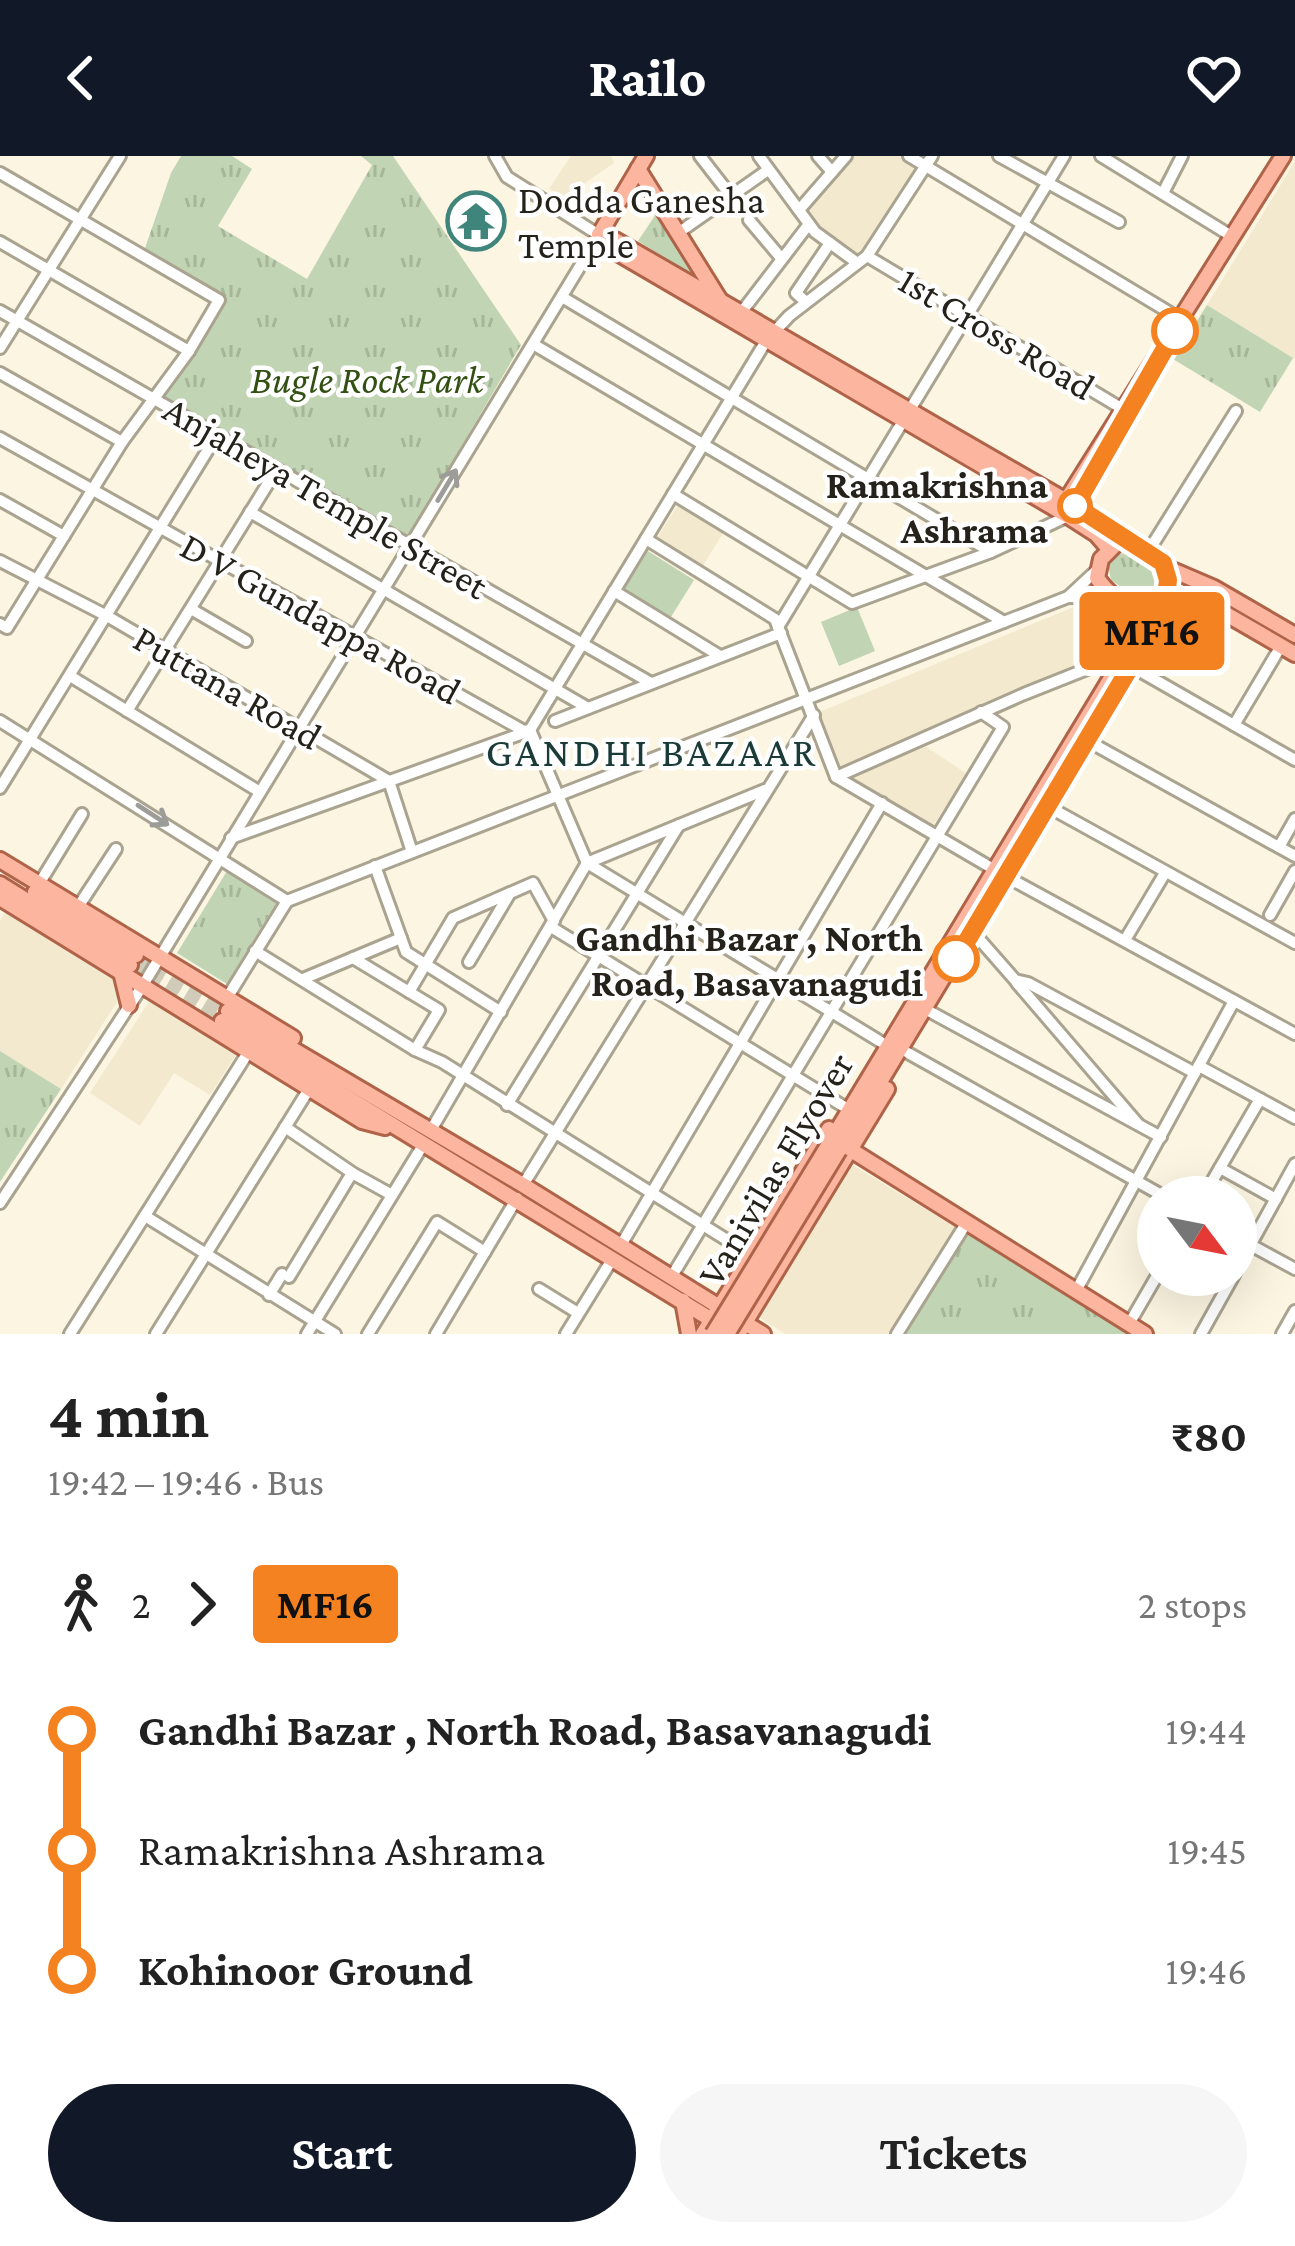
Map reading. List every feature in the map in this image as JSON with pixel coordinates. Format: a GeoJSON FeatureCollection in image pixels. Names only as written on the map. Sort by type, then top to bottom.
{"type":"FeatureCollection","features":[{"type":"Feature","properties":{"kind":"main road"},"geometry":{"type":"LineString","coordinates":[[1067,509],[1283,156]]}},
{"type":"Feature","properties":{"kind":"main road"},"geometry":{"type":"LineString","coordinates":[[599,235],[642,162]]}},
{"type":"Feature","properties":{"kind":"main road"},"geometry":{"type":"LineString","coordinates":[[642,162],[721,303]]}},
{"type":"Feature","properties":{"kind":"main road"},"geometry":{"type":"LineString","coordinates":[[599,235],[615,239],[740,314],[769,337]]}},
{"type":"Feature","properties":{"kind":"main road"},"geometry":{"type":"LineString","coordinates":[[599,235],[611,249],[1141,548],[1165,567],[1214,588],[1295,635]]}},
{"type":"Feature","properties":{"kind":"main road"},"geometry":{"type":"LineString","coordinates":[[1067,509],[1109,549]]}},
{"type":"Feature","properties":{"kind":"main road"},"geometry":{"type":"LineString","coordinates":[[1141,548],[1118,543],[1097,570],[1101,584],[1116,598],[1207,603],[1288,650]]}},
{"type":"Feature","properties":{"kind":"main road"},"geometry":{"type":"LineString","coordinates":[[703,1334],[843,1106],[925,1009],[973,932],[1064,758],[1157,621],[1156,603],[1165,567]]}},
{"type":"Feature","properties":{"kind":"main road"},"geometry":{"type":"LineString","coordinates":[[897,1044],[1047,806],[1126,664]]}},
{"type":"Feature","properties":{"kind":"main road"},"geometry":{"type":"LineString","coordinates":[[0,860],[160,957],[226,1010],[401,1132]]}},
{"type":"Feature","properties":{"kind":"main road"},"geometry":{"type":"LineString","coordinates":[[0,871],[129,964],[142,986],[362,1121],[427,1137]]}},
{"type":"Feature","properties":{"kind":"main road"},"geometry":{"type":"LineString","coordinates":[[0,884],[129,964]]}},
{"type":"Feature","properties":{"kind":"main road"},"geometry":{"type":"LineString","coordinates":[[0,898],[129,964]]}},
{"type":"Feature","properties":{"kind":"main road"},"geometry":{"type":"LineString","coordinates":[[129,964],[129,1006]]}},
{"type":"Feature","properties":{"kind":"main road"},"geometry":{"type":"LineString","coordinates":[[226,1010],[380,1093],[427,1137],[617,1251],[683,1301],[736,1331],[763,1334]]}},
{"type":"Feature","properties":{"kind":"main road","name":"Vanivilas Flyover"},"geometry":{"type":"LineString","coordinates":[[736,1331],[897,1044]]}},
{"type":"Feature","properties":{"kind":"main road"},"geometry":{"type":"LineString","coordinates":[[840,1148],[1145,1334]]}},
{"type":"Feature","properties":{"kind":"main road","name":"Vanivilas Flyover"},"geometry":{"type":"LineString","coordinates":[[715,1320],[840,1148]]}},
{"type":"Feature","properties":{"kind":"main road"},"geometry":{"type":"LineString","coordinates":[[617,1251],[672,1276],[715,1320]]}},
{"type":"Feature","properties":{"kind":"main road"},"geometry":{"type":"LineString","coordinates":[[683,1301],[689,1334]]}},
{"type":"Feature","properties":{"kind":"street"},"geometry":{"type":"LineString","coordinates":[[0,1203],[160,957],[599,235],[507,177],[495,156]]}},
{"type":"Feature","properties":{"kind":"street"},"geometry":{"type":"LineString","coordinates":[[700,156],[731,196]]}},
{"type":"Feature","properties":{"kind":"street","name":"1st Cross Road"},"geometry":{"type":"LineString","coordinates":[[759,156],[809,224],[830,243],[968,315],[1126,411]]}},
{"type":"Feature","properties":{"kind":"street"},"geometry":{"type":"LineString","coordinates":[[818,156],[832,172]]}},
{"type":"Feature","properties":{"kind":"street"},"geometry":{"type":"LineString","coordinates":[[799,210],[846,156]]}},
{"type":"Feature","properties":{"kind":"street"},"geometry":{"type":"LineString","coordinates":[[909,156],[928,161],[1182,320]]}},
{"type":"Feature","properties":{"kind":"street"},"geometry":{"type":"LineString","coordinates":[[999,156],[1119,222]]}},
{"type":"Feature","properties":{"kind":"street"},"geometry":{"type":"LineString","coordinates":[[555,721],[780,630],[868,476],[1064,156]]}},
{"type":"Feature","properties":{"kind":"street"},"geometry":{"type":"LineString","coordinates":[[1101,156],[1233,237]]}},
{"type":"Feature","properties":{"kind":"street"},"geometry":{"type":"LineString","coordinates":[[1163,193],[1182,156]]}},
{"type":"Feature","properties":{"kind":"street"},"geometry":{"type":"LineString","coordinates":[[0,348],[117,157]]}},
{"type":"Feature","properties":{"kind":"street"},"geometry":{"type":"LineString","coordinates":[[231,838],[528,731],[769,337],[861,259],[928,161]]}},
{"type":"Feature","properties":{"kind":"street"},"geometry":{"type":"LineString","coordinates":[[678,232],[768,170]]}},
{"type":"Feature","properties":{"kind":"street"},"geometry":{"type":"LineString","coordinates":[[0,173],[219,300],[189,351],[122,442],[7,628],[0,624]]}},
{"type":"Feature","properties":{"kind":"street"},"geometry":{"type":"LineString","coordinates":[[749,220],[781,258]]}},
{"type":"Feature","properties":{"kind":"street"},"geometry":{"type":"LineString","coordinates":[[740,314],[809,224]]}},
{"type":"Feature","properties":{"kind":"street"},"geometry":{"type":"LineString","coordinates":[[0,242],[189,351]]}},
{"type":"Feature","properties":{"kind":"street"},"geometry":{"type":"LineString","coordinates":[[806,302],[796,293],[830,243]]}},
{"type":"Feature","properties":{"kind":"street"},"geometry":{"type":"LineString","coordinates":[[562,297],[991,552]]}},
{"type":"Feature","properties":{"kind":"street","name":"Anjaheya Temple Street"},"geometry":{"type":"LineString","coordinates":[[0,311],[651,683]]}},
{"type":"Feature","properties":{"kind":"street"},"geometry":{"type":"LineString","coordinates":[[533,344],[1004,622]]}},
{"type":"Feature","properties":{"kind":"street"},"geometry":{"type":"LineString","coordinates":[[0,373],[122,442]]}},
{"type":"Feature","properties":{"kind":"street"},"geometry":{"type":"LineString","coordinates":[[1141,548],[1236,411]]}},
{"type":"Feature","properties":{"kind":"street"},"geometry":{"type":"LineString","coordinates":[[0,788],[218,435]]}},
{"type":"Feature","properties":{"kind":"street","name":"D V Gundappa Road"},"geometry":{"type":"LineString","coordinates":[[0,438],[528,731]]}},
{"type":"Feature","properties":{"kind":"street"},"geometry":{"type":"LineString","coordinates":[[127,711],[277,469]]}},
{"type":"Feature","properties":{"kind":"street"},"geometry":{"type":"LineString","coordinates":[[673,494],[852,603],[991,552],[1067,509]]}},
{"type":"Feature","properties":{"kind":"street"},"geometry":{"type":"LineString","coordinates":[[0,500],[64,536]]}},
{"type":"Feature","properties":{"kind":"street"},"geometry":{"type":"LineString","coordinates":[[250,512],[588,708]]}},
{"type":"Feature","properties":{"kind":"street"},"geometry":{"type":"LineString","coordinates":[[646,539],[775,619],[836,777],[1001,874],[1295,1034]]}},
{"type":"Feature","properties":{"kind":"street","name":"Puttana Road"},"geometry":{"type":"LineString","coordinates":[[0,561],[107,616],[389,781]]}},
{"type":"Feature","properties":{"kind":"street"},"geometry":{"type":"LineString","coordinates":[[226,1010],[286,901],[1068,597],[1097,570]]}},
{"type":"Feature","properties":{"kind":"street"},"geometry":{"type":"LineString","coordinates":[[614,591],[720,656]]}},
{"type":"Feature","properties":{"kind":"street"},"geometry":{"type":"LineString","coordinates":[[1068,597],[1116,598]]}},
{"type":"Feature","properties":{"kind":"street"},"geometry":{"type":"LineString","coordinates":[[190,609],[246,640]]}},
{"type":"Feature","properties":{"kind":"street"},"geometry":{"type":"LineString","coordinates":[[1234,725],[1288,650]]}},
{"type":"Feature","properties":{"kind":"street"},"geometry":{"type":"LineString","coordinates":[[836,777],[1102,662],[1126,664],[1295,760]]}},
{"type":"Feature","properties":{"kind":"street"},"geometry":{"type":"LineString","coordinates":[[70,676],[260,792]]}},
{"type":"Feature","properties":{"kind":"street"},"geometry":{"type":"LineString","coordinates":[[672,1276],[1003,727],[981,712]]}},
{"type":"Feature","properties":{"kind":"street"},"geometry":{"type":"LineString","coordinates":[[436,1334],[814,715]]}},
{"type":"Feature","properties":{"kind":"street"},"geometry":{"type":"LineString","coordinates":[[0,721],[286,901]]}},
{"type":"Feature","properties":{"kind":"street"},"geometry":{"type":"LineString","coordinates":[[528,731],[587,863],[831,1012],[897,1044],[1136,1181]]}},
{"type":"Feature","properties":{"kind":"street"},"geometry":{"type":"LineString","coordinates":[[1086,740],[1294,854]]}},
{"type":"Feature","properties":{"kind":"street"},"geometry":{"type":"LineString","coordinates":[[389,781],[412,852]]}},
{"type":"Feature","properties":{"kind":"street"},"geometry":{"type":"LineString","coordinates":[[308,1334],[587,863],[768,788]]}},
{"type":"Feature","properties":{"kind":"street"},"geometry":{"type":"LineString","coordinates":[[566,1334],[882,803]]}},
{"type":"Feature","properties":{"kind":"street"},"geometry":{"type":"LineString","coordinates":[[1047,806],[1295,943]]}},
{"type":"Feature","properties":{"kind":"street"},"geometry":{"type":"LineString","coordinates":[[39,884],[82,814]]}},
{"type":"Feature","properties":{"kind":"street"},"geometry":{"type":"LineString","coordinates":[[1279,847],[1295,819]]}},
{"type":"Feature","properties":{"kind":"street"},"geometry":{"type":"LineString","coordinates":[[507,1105],[679,825]]}},
{"type":"Feature","properties":{"kind":"street"},"geometry":{"type":"LineString","coordinates":[[78,907],[116,849]]}},
{"type":"Feature","properties":{"kind":"street"},"geometry":{"type":"LineString","coordinates":[[375,866],[406,952],[501,1012]]}},
{"type":"Feature","properties":{"kind":"street"},"geometry":{"type":"LineString","coordinates":[[1270,915],[1295,871]]}},
{"type":"Feature","properties":{"kind":"street"},"geometry":{"type":"LineString","coordinates":[[1125,940],[1165,873]]}},
{"type":"Feature","properties":{"kind":"street"},"geometry":{"type":"LineString","coordinates":[[409,992],[453,918],[533,884],[552,924],[843,1106]]}},
{"type":"Feature","properties":{"kind":"street"},"geometry":{"type":"LineString","coordinates":[[469,962],[511,893]]}},
{"type":"Feature","properties":{"kind":"street"},"geometry":{"type":"LineString","coordinates":[[973,932],[1138,1124]]}},
{"type":"Feature","properties":{"kind":"street"},"geometry":{"type":"LineString","coordinates":[[303,979],[401,938]]}},
{"type":"Feature","properties":{"kind":"street"},"geometry":{"type":"LineString","coordinates":[[255,952],[751,1256]]}},
{"type":"Feature","properties":{"kind":"street"},"geometry":{"type":"LineString","coordinates":[[353,958],[439,1010],[415,1050]]}},
{"type":"Feature","properties":{"kind":"street"},"geometry":{"type":"LineString","coordinates":[[1015,980],[1295,1118]]}},
{"type":"Feature","properties":{"kind":"street"},"geometry":{"type":"LineString","coordinates":[[1076,1291],[1234,1001]]}},
{"type":"Feature","properties":{"kind":"street"},"geometry":{"type":"LineString","coordinates":[[925,1009],[1161,1136]]}},
{"type":"Feature","properties":{"kind":"street"},"geometry":{"type":"LineString","coordinates":[[70,1334],[249,1051]]}},
{"type":"Feature","properties":{"kind":"street"},"geometry":{"type":"LineString","coordinates":[[156,1334],[309,1088]]}},
{"type":"Feature","properties":{"kind":"street"},"geometry":{"type":"LineString","coordinates":[[1215,1176],[1261,1099]]}},
{"type":"Feature","properties":{"kind":"street"},"geometry":{"type":"LineString","coordinates":[[285,1127],[392,1195]]}},
{"type":"Feature","properties":{"kind":"street"},"geometry":{"type":"LineString","coordinates":[[1257,1233],[1295,1164]]}},
{"type":"Feature","properties":{"kind":"street"},"geometry":{"type":"LineString","coordinates":[[1220,1168],[1276,1199]]}},
{"type":"Feature","properties":{"kind":"street"},"geometry":{"type":"LineString","coordinates":[[269,1294],[352,1173]]}},
{"type":"Feature","properties":{"kind":"street"},"geometry":{"type":"LineString","coordinates":[[146,1216],[335,1334]]}},
{"type":"Feature","properties":{"kind":"street"},"geometry":{"type":"LineString","coordinates":[[368,1334],[437,1222],[485,1252]]}},
{"type":"Feature","properties":{"kind":"street"},"geometry":{"type":"LineString","coordinates":[[897,1334],[967,1222]]}},
{"type":"Feature","properties":{"kind":"street"},"geometry":{"type":"LineString","coordinates":[[1257,1249],[1295,1270]]}},
{"type":"Feature","properties":{"kind":"street"},"geometry":{"type":"LineString","coordinates":[[539,1289],[578,1313]]}},
{"type":"Feature","properties":{"kind":"street"},"geometry":{"type":"LineString","coordinates":[[1129,1324],[1145,1296]]}},
{"type":"Feature","properties":{"kind":"street"},"geometry":{"type":"LineString","coordinates":[[1201,1334],[1222,1296]]}},
{"type":"Feature","properties":{"kind":"street"},"geometry":{"type":"LineString","coordinates":[[1282,1334],[1295,1312]]}},
{"type":"Feature","properties":{"kind":"shaded area"},"geometry":{"type":"Polygon","coordinates":[[[571,156],[611,156],[614,163],[563,198],[549,189],[571,156]]]}},
{"type":"Feature","properties":{"kind":"shaded area"},"geometry":{"type":"Polygon","coordinates":[[[848,156],[904,156],[922,167],[869,247],[854,258],[801,210],[848,156]]]}},
{"type":"Feature","properties":{"kind":"shaded area"},"geometry":{"type":"Polygon","coordinates":[[[1295,161],[1295,359],[1207,305],[1295,161]]]}},
{"type":"Feature","properties":{"kind":"shaded area"},"geometry":{"type":"Polygon","coordinates":[[[680,502],[725,530],[702,567],[657,538],[680,502]]]}},
{"type":"Feature","properties":{"kind":"shaded area"},"geometry":{"type":"Polygon","coordinates":[[[1081,604],[1102,659],[839,767],[817,713],[1081,604]]]}},
{"type":"Feature","properties":{"kind":"shaded area"},"geometry":{"type":"Polygon","coordinates":[[[922,744],[967,774],[932,827],[845,776],[922,744]]]}},
{"type":"Feature","properties":{"kind":"shaded area"},"geometry":{"type":"Polygon","coordinates":[[[7,910],[110,974],[118,985],[117,1002],[61,1089],[0,1051],[0,921],[7,910]]]}},
{"type":"Feature","properties":{"kind":"shaded area"},"geometry":{"type":"Polygon","coordinates":[[[152,997],[238,1051],[210,1095],[174,1073],[140,1126],[90,1093],[152,997]]]}},
{"type":"Feature","properties":{"kind":"shaded area"},"geometry":{"type":"Polygon","coordinates":[[[849,1163],[957,1228],[892,1334],[785,1334],[757,1316],[849,1163]]]}},
{"type":"Feature","properties":{"kind":"green space","name":"Bugle Rock Park"},"geometry":{"type":"Polygon","coordinates":[[[181,156],[232,156],[252,169],[218,226],[307,279],[372,165],[361,156],[393,156],[521,345],[407,539],[158,395],[222,298],[144,251],[181,156]]]}},
{"type":"Feature","properties":{"kind":"green space"},"geometry":{"type":"Polygon","coordinates":[[[656,214],[707,285],[638,241],[656,214]]]}},
{"type":"Feature","properties":{"kind":"green space"},"geometry":{"type":"Polygon","coordinates":[[[1207,305],[1293,358],[1260,412],[1173,359],[1207,305]]]}},
{"type":"Feature","properties":{"kind":"green space"},"geometry":{"type":"Polygon","coordinates":[[[648,551],[694,580],[669,620],[623,591],[648,551]]]}},
{"type":"Feature","properties":{"kind":"green space"},"geometry":{"type":"Polygon","coordinates":[[[1124,553],[1156,570],[1159,586],[1153,595],[1138,598],[1111,580],[1108,565],[1124,553]]]}},
{"type":"Feature","properties":{"kind":"green space"},"geometry":{"type":"Polygon","coordinates":[[[857,607],[875,651],[839,666],[821,622],[857,607]]]}},
{"type":"Feature","properties":{"kind":"green space"},"geometry":{"type":"Polygon","coordinates":[[[227,871],[277,902],[227,984],[177,953],[227,871]]]}},
{"type":"Feature","properties":{"kind":"green space"},"geometry":{"type":"Polygon","coordinates":[[[0,1051],[61,1089],[0,1182],[0,1051]]]}},
{"type":"Feature","properties":{"kind":"green space"},"geometry":{"type":"Polygon","coordinates":[[[957,1228],[1132,1334],[892,1334],[957,1228]]]}},
{"type":"Feature","properties":{"kind":"tunnel"},"geometry":{"type":"LineString","coordinates":[[136,955],[228,1011]]}},
{"type":"Feature","properties":{"kind":"tunnel"},"geometry":{"type":"LineString","coordinates":[[130,965],[222,1021]]}},
{"type":"Feature","properties":{"kind":"bus line","name":"MF16"},"geometry":{"type":"LineString","coordinates":[[956,959],[1150,634],[1158,604],[1166,597],[1163,563],[1075,506],[1175,331]]}},
{"type":"Feature","properties":{"kind":"place","name":"Dodda Ganesha Temple"},"geometry":{"type":"Point","coordinates":[476,221]}},
{"type":"Feature","properties":{"kind":"place","name":"Ramakrishna Ashrama"},"geometry":{"type":"Point","coordinates":[1075,506]}},
{"type":"Feature","properties":{"kind":"place","name":"Gandhi Bazar , North Road, Basavanagudi"},"geometry":{"type":"Point","coordinates":[956,959]}},
{"type":"Feature","properties":{"kind":"district","name":"GANDHI BAZAAR"},"geometry":{"type":"Point","coordinates":[652,751]}}]}
